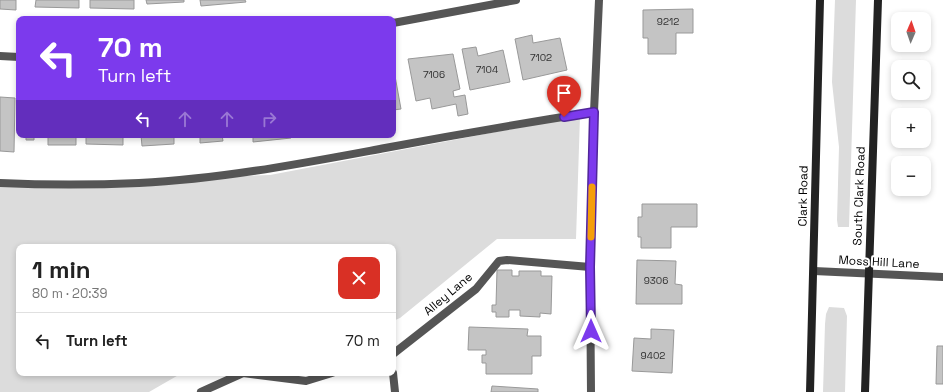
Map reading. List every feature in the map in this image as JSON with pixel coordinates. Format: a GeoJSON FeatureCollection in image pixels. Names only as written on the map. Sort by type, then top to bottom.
{"type":"FeatureCollection","features":[{"type":"Feature","properties":{"kind":"main road","name":"Clark Road"},"geometry":{"type":"LineString","coordinates":[[810,392],[820,0]]}},
{"type":"Feature","properties":{"kind":"main road","name":"South Clark Road"},"geometry":{"type":"LineString","coordinates":[[865,392],[878,0]]}},
{"type":"Feature","properties":{"kind":"street"},"geometry":{"type":"LineString","coordinates":[[396,22],[516,0]]}},
{"type":"Feature","properties":{"kind":"street"},"geometry":{"type":"LineString","coordinates":[[591,392],[590,267],[594,112],[599,0]]}},
{"type":"Feature","properties":{"kind":"street"},"geometry":{"type":"LineString","coordinates":[[0,56],[16,57]]}},
{"type":"Feature","properties":{"kind":"street"},"geometry":{"type":"LineString","coordinates":[[0,183],[140,183],[225,175],[287,166],[461,133],[594,112]]}},
{"type":"Feature","properties":{"kind":"street","name":"Alley Lane"},"geometry":{"type":"LineString","coordinates":[[396,352],[476,289],[499,261],[507,260],[590,267]]}},
{"type":"Feature","properties":{"kind":"street","name":"Moss Hill Lane"},"geometry":{"type":"LineString","coordinates":[[814,271],[943,277]]}},
{"type":"Feature","properties":{"kind":"street"},"geometry":{"type":"LineString","coordinates":[[201,392],[236,376]]}},
{"type":"Feature","properties":{"kind":"street"},"geometry":{"type":"LineString","coordinates":[[267,376],[306,381],[322,376]]}},
{"type":"Feature","properties":{"kind":"street"},"geometry":{"type":"LineString","coordinates":[[393,376],[395,392]]}},
{"type":"Feature","properties":{"kind":"shaded area"},"geometry":{"type":"Polygon","coordinates":[[[835,0],[856,0],[849,227],[838,227],[837,220],[839,147],[832,82],[835,0]]]}},
{"type":"Feature","properties":{"kind":"shaded area"},"geometry":{"type":"Polygon","coordinates":[[[580,116],[576,239],[497,239],[396,320],[396,244],[16,244],[16,376],[177,376],[149,392],[0,392],[0,187],[3,185],[270,175],[580,116]]]}},
{"type":"Feature","properties":{"kind":"shaded area"},"geometry":{"type":"Polygon","coordinates":[[[829,307],[844,308],[847,316],[845,392],[823,392],[825,324],[826,314],[829,307]]]}},
{"type":"Feature","properties":{"kind":"building"},"geometry":{"type":"Polygon","coordinates":[[[0,0],[16,0],[16,10],[0,9],[0,0]]]}},
{"type":"Feature","properties":{"kind":"building"},"geometry":{"type":"Polygon","coordinates":[[[36,0],[79,0],[79,8],[35,7],[36,0]]]}},
{"type":"Feature","properties":{"kind":"building"},"geometry":{"type":"Polygon","coordinates":[[[90,0],[134,0],[134,9],[90,8],[90,0]]]}},
{"type":"Feature","properties":{"kind":"building"},"geometry":{"type":"Polygon","coordinates":[[[146,0],[184,0],[184,2],[147,4],[146,0]]]}},
{"type":"Feature","properties":{"kind":"building"},"geometry":{"type":"Polygon","coordinates":[[[200,0],[245,0],[246,2],[201,6],[200,0]]]}},
{"type":"Feature","properties":{"kind":"building"},"geometry":{"type":"Polygon","coordinates":[[[693,9],[693,33],[676,33],[676,54],[648,54],[648,38],[643,38],[643,10],[693,9]]]}},
{"type":"Feature","properties":{"kind":"building"},"geometry":{"type":"Polygon","coordinates":[[[532,35],[533,43],[560,38],[567,70],[523,80],[515,39],[532,35]]]}},
{"type":"Feature","properties":{"kind":"building"},"geometry":{"type":"Polygon","coordinates":[[[476,47],[478,56],[503,50],[510,82],[470,90],[462,49],[476,47]]]}},
{"type":"Feature","properties":{"kind":"building"},"geometry":{"type":"Polygon","coordinates":[[[453,54],[460,89],[453,91],[454,97],[465,95],[468,114],[458,116],[456,104],[432,109],[430,98],[416,101],[408,59],[453,54]]]}},
{"type":"Feature","properties":{"kind":"building"},"geometry":{"type":"Polygon","coordinates":[[[396,82],[401,109],[396,110],[396,82]]]}},
{"type":"Feature","properties":{"kind":"building"},"geometry":{"type":"Polygon","coordinates":[[[0,97],[15,98],[14,152],[0,151],[0,97]]]}},
{"type":"Feature","properties":{"kind":"building"},"geometry":{"type":"Polygon","coordinates":[[[26,138],[34,138],[34,140],[26,140],[26,138]]]}},
{"type":"Feature","properties":{"kind":"building"},"geometry":{"type":"Polygon","coordinates":[[[48,138],[76,138],[76,145],[48,145],[48,138]]]}},
{"type":"Feature","properties":{"kind":"building"},"geometry":{"type":"Polygon","coordinates":[[[86,138],[123,138],[123,145],[86,144],[86,138]]]}},
{"type":"Feature","properties":{"kind":"building"},"geometry":{"type":"Polygon","coordinates":[[[141,138],[174,138],[174,144],[142,146],[141,138]]]}},
{"type":"Feature","properties":{"kind":"building"},"geometry":{"type":"Polygon","coordinates":[[[200,138],[222,138],[223,141],[200,143],[200,138]]]}},
{"type":"Feature","properties":{"kind":"building"},"geometry":{"type":"Polygon","coordinates":[[[253,138],[291,138],[253,142],[253,138]]]}},
{"type":"Feature","properties":{"kind":"building"},"geometry":{"type":"Polygon","coordinates":[[[642,204],[697,204],[697,227],[671,227],[671,248],[641,248],[641,237],[638,237],[638,217],[642,217],[642,204]]]}},
{"type":"Feature","properties":{"kind":"building"},"geometry":{"type":"Polygon","coordinates":[[[637,260],[676,261],[675,284],[682,285],[682,304],[636,304],[637,260]]]}},
{"type":"Feature","properties":{"kind":"building"},"geometry":{"type":"Polygon","coordinates":[[[497,270],[512,270],[512,276],[519,276],[519,271],[541,271],[541,276],[552,276],[551,314],[540,313],[540,317],[520,316],[520,310],[509,310],[509,317],[496,317],[496,312],[492,312],[492,305],[496,305],[497,270]]]}},
{"type":"Feature","properties":{"kind":"building"},"geometry":{"type":"Polygon","coordinates":[[[469,327],[528,329],[527,336],[541,336],[541,356],[532,356],[532,374],[486,374],[486,363],[482,363],[482,355],[486,355],[486,350],[468,350],[469,327]]]}},
{"type":"Feature","properties":{"kind":"building"},"geometry":{"type":"Polygon","coordinates":[[[651,329],[674,330],[672,373],[632,371],[634,338],[651,339],[651,329]]]}},
{"type":"Feature","properties":{"kind":"building"},"geometry":{"type":"Polygon","coordinates":[[[937,346],[943,346],[943,384],[936,384],[937,346]]]}},
{"type":"Feature","properties":{"kind":"building"},"geometry":{"type":"Polygon","coordinates":[[[492,386],[538,389],[538,392],[491,392],[492,386]]]}},
{"type":"Feature","properties":{"kind":"slow traffic"},"geometry":{"type":"LineString","coordinates":[[591,237],[592,187]]}},
{"type":"Feature","properties":{"kind":"route"},"geometry":{"type":"LineString","coordinates":[[564,117],[594,112],[590,267],[591,331]]}}]}
